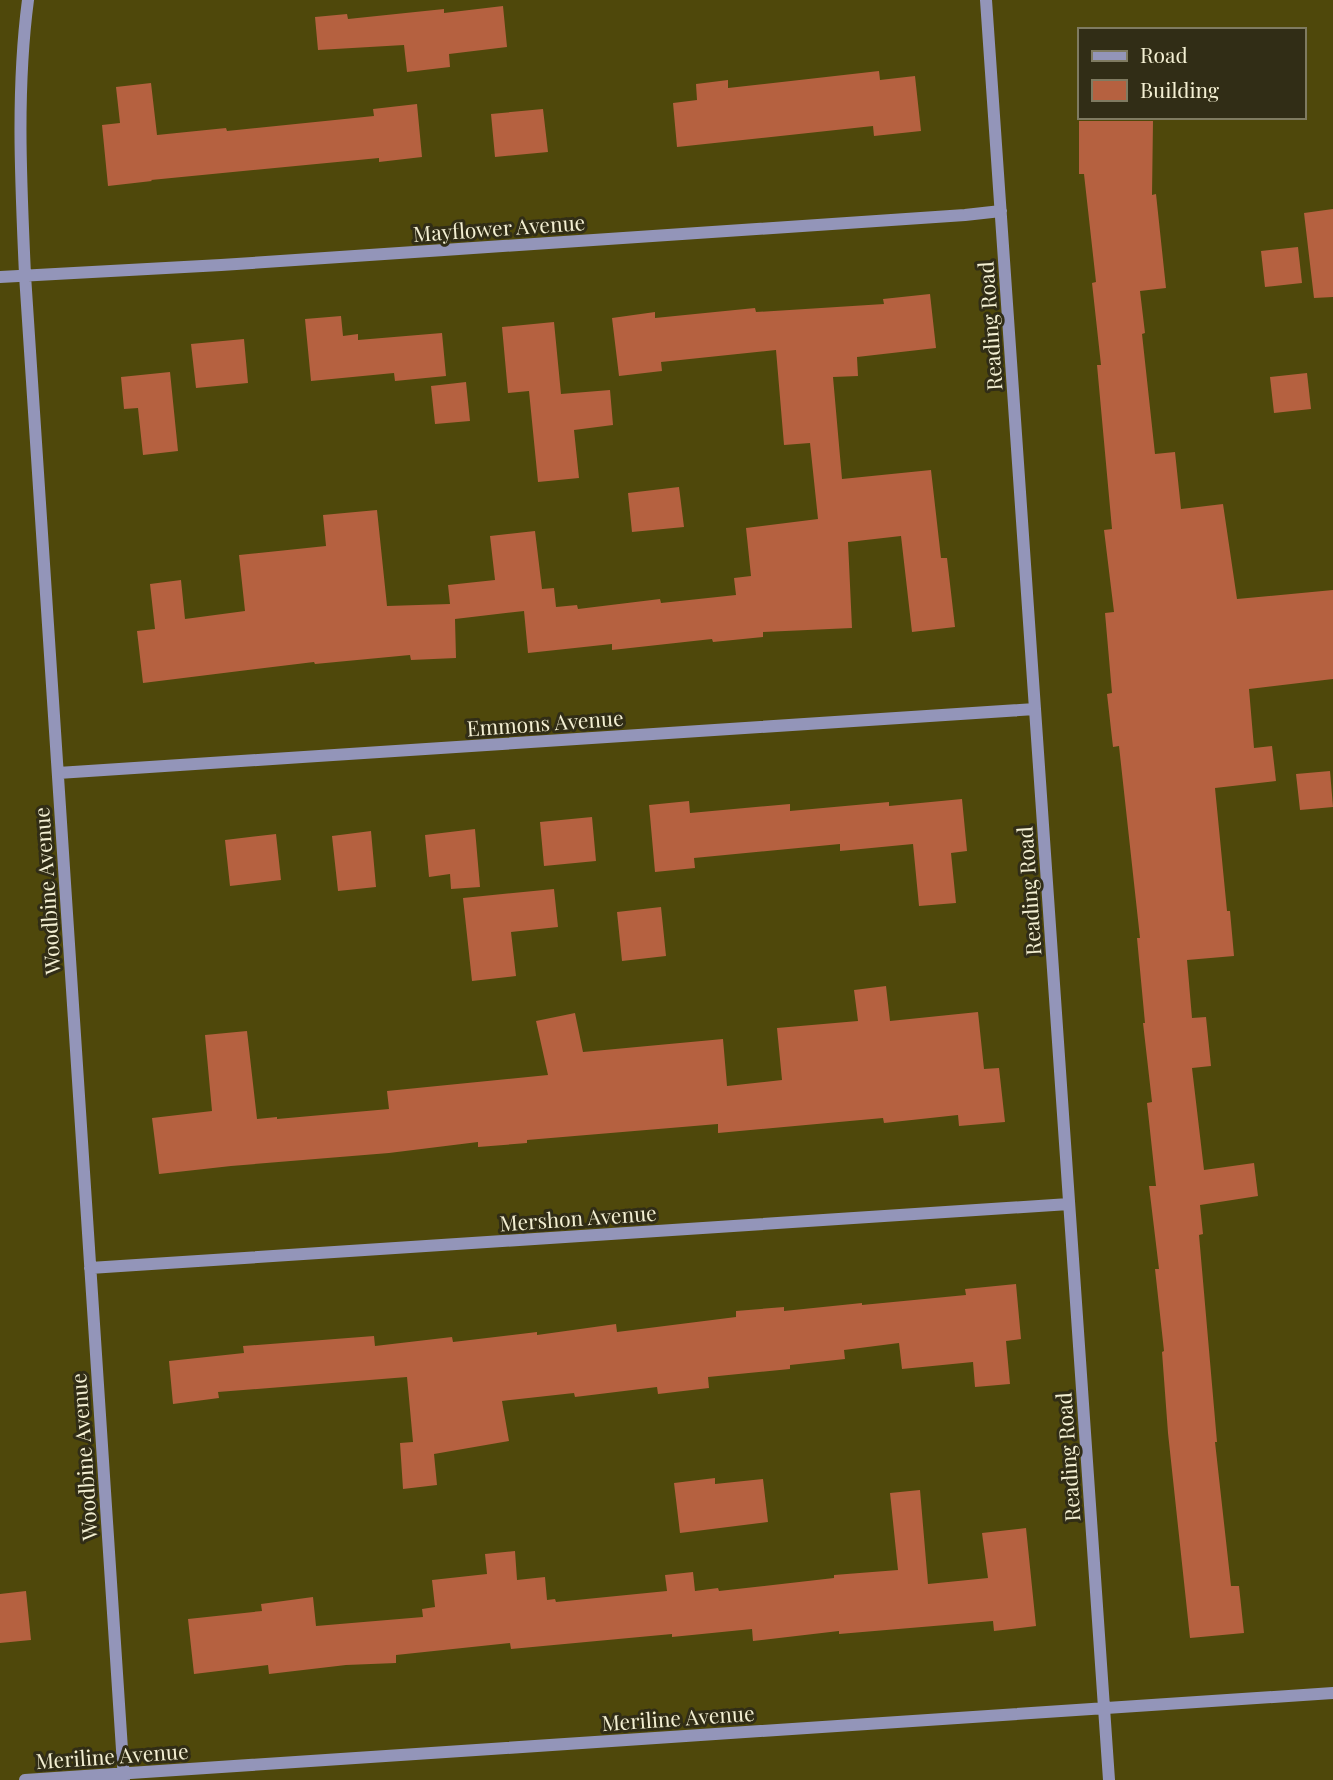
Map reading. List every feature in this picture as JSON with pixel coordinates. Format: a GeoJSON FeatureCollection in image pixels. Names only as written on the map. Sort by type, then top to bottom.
{"type":"FeatureCollection","features":[{"type":"Feature","properties":{"kind":"street","name":"Woodbine Avenue"},"geometry":{"type":"LineString","coordinates":[[28,0],[24,27],[19,146],[25,275],[124,1776]]}},
{"type":"Feature","properties":{"kind":"street","name":"Reading Road"},"geometry":{"type":"LineString","coordinates":[[986,0],[1109,1780]]}},
{"type":"Feature","properties":{"kind":"street","name":"Mayflower Avenue"},"geometry":{"type":"LineString","coordinates":[[0,276],[221,265],[1001,211]]}},
{"type":"Feature","properties":{"kind":"street","name":"Emmons Avenue"},"geometry":{"type":"LineString","coordinates":[[58,774],[1035,709]]}},
{"type":"Feature","properties":{"kind":"street","name":"Mershon Avenue"},"geometry":{"type":"LineString","coordinates":[[90,1268],[1069,1204]]}},
{"type":"Feature","properties":{"kind":"street","name":"Meriline Avenue"},"geometry":{"type":"LineString","coordinates":[[25,1780],[124,1776],[1333,1693]]}},
{"type":"Feature","properties":{"kind":"building"},"geometry":{"type":"Polygon","coordinates":[[[503,6],[507,47],[449,54],[450,67],[407,72],[404,45],[318,50],[315,17],[347,14],[348,19],[503,6]]]}},
{"type":"Feature","properties":{"kind":"building"},"geometry":{"type":"Polygon","coordinates":[[[879,71],[880,80],[915,76],[921,131],[874,136],[873,126],[677,147],[673,103],[697,100],[696,84],[728,80],[728,88],[879,71]]]}},
{"type":"Feature","properties":{"kind":"building"},"geometry":{"type":"Polygon","coordinates":[[[151,83],[157,135],[226,128],[227,131],[374,116],[373,109],[417,104],[422,157],[379,162],[379,158],[108,186],[102,125],[120,123],[116,87],[151,83]]]}},
{"type":"Feature","properties":{"kind":"building"},"geometry":{"type":"Polygon","coordinates":[[[543,109],[548,152],[495,157],[491,114],[543,109]]]}},
{"type":"Feature","properties":{"kind":"building"},"geometry":{"type":"Polygon","coordinates":[[[1079,121],[1153,121],[1152,195],[1156,194],[1166,288],[1140,291],[1145,333],[1142,334],[1155,454],[1175,452],[1181,509],[1223,504],[1237,599],[1333,590],[1333,679],[1249,689],[1254,748],[1272,746],[1276,781],[1215,788],[1234,956],[1187,960],[1192,1018],[1206,1017],[1211,1066],[1192,1068],[1204,1170],[1254,1163],[1258,1196],[1200,1205],[1203,1234],[1199,1235],[1215,1442],[1231,1586],[1239,1586],[1244,1633],[1190,1638],[1168,1433],[1164,1351],[1155,1269],[1159,1269],[1149,1186],[1156,1186],[1147,1103],[1152,1102],[1143,1023],[1137,938],[1140,938],[1119,746],[1113,747],[1107,694],[1112,693],[1105,613],[1114,612],[1104,530],[1112,529],[1097,365],[1101,365],[1092,283],[1096,282],[1084,174],[1079,174],[1079,121]]]}},
{"type":"Feature","properties":{"kind":"building"},"geometry":{"type":"Polygon","coordinates":[[[1333,209],[1333,297],[1314,298],[1304,213],[1333,209]]]}},
{"type":"Feature","properties":{"kind":"building"},"geometry":{"type":"Polygon","coordinates":[[[1298,247],[1302,283],[1265,287],[1261,251],[1298,247]]]}},
{"type":"Feature","properties":{"kind":"building"},"geometry":{"type":"Polygon","coordinates":[[[930,294],[936,348],[857,357],[858,376],[833,377],[842,479],[931,470],[941,558],[947,558],[955,627],[912,632],[901,536],[848,542],[852,628],[763,632],[763,637],[713,642],[712,639],[612,650],[612,644],[528,653],[524,611],[455,619],[456,658],[411,660],[410,655],[314,662],[143,683],[137,631],[155,629],[150,584],[181,580],[185,619],[245,611],[239,555],[326,546],[323,515],[377,510],[387,606],[450,604],[448,585],[495,580],[490,536],[535,531],[542,589],[554,588],[556,607],[577,605],[578,609],[660,599],[661,603],[736,595],[734,578],[751,576],[746,528],[818,519],[810,443],[784,445],[776,350],[661,362],[662,371],[619,376],[612,318],[655,312],[655,318],[755,308],[756,312],[884,304],[883,299],[930,294]]]}},
{"type":"Feature","properties":{"kind":"building"},"geometry":{"type":"Polygon","coordinates":[[[341,316],[343,336],[358,334],[358,340],[442,333],[446,376],[395,381],[394,373],[311,381],[305,319],[341,316]]]}},
{"type":"Feature","properties":{"kind":"building"},"geometry":{"type":"Polygon","coordinates":[[[554,322],[561,394],[610,390],[613,425],[574,430],[579,478],[538,482],[529,391],[508,393],[502,327],[554,322]]]}},
{"type":"Feature","properties":{"kind":"building"},"geometry":{"type":"Polygon","coordinates":[[[244,339],[248,383],[196,388],[191,344],[244,339]]]}},
{"type":"Feature","properties":{"kind":"building"},"geometry":{"type":"Polygon","coordinates":[[[170,372],[178,451],[143,455],[138,408],[124,409],[121,377],[170,372]]]}},
{"type":"Feature","properties":{"kind":"building"},"geometry":{"type":"Polygon","coordinates":[[[1307,373],[1311,409],[1274,413],[1270,377],[1307,373]]]}},
{"type":"Feature","properties":{"kind":"building"},"geometry":{"type":"Polygon","coordinates":[[[466,382],[470,421],[435,424],[431,386],[466,382]]]}},
{"type":"Feature","properties":{"kind":"building"},"geometry":{"type":"Polygon","coordinates":[[[679,487],[684,527],[632,532],[628,493],[679,487]]]}},
{"type":"Feature","properties":{"kind":"building"},"geometry":{"type":"Polygon","coordinates":[[[1330,771],[1333,807],[1300,810],[1296,774],[1330,771]]]}},
{"type":"Feature","properties":{"kind":"building"},"geometry":{"type":"Polygon","coordinates":[[[962,799],[967,851],[951,853],[956,903],[919,906],[913,844],[840,851],[840,844],[694,858],[695,868],[655,872],[649,805],[689,801],[690,813],[790,804],[790,811],[962,799]]]}},
{"type":"Feature","properties":{"kind":"building"},"geometry":{"type":"Polygon","coordinates":[[[592,817],[596,861],[544,866],[540,822],[592,817]]]}},
{"type":"Feature","properties":{"kind":"building"},"geometry":{"type":"Polygon","coordinates":[[[475,829],[480,887],[451,889],[450,874],[429,877],[425,835],[475,829]]]}},
{"type":"Feature","properties":{"kind":"building"},"geometry":{"type":"Polygon","coordinates":[[[371,831],[376,887],[338,891],[332,836],[371,831]]]}},
{"type":"Feature","properties":{"kind":"building"},"geometry":{"type":"Polygon","coordinates":[[[276,834],[281,880],[230,886],[225,840],[276,834]]]}},
{"type":"Feature","properties":{"kind":"building"},"geometry":{"type":"Polygon","coordinates":[[[554,889],[558,927],[511,932],[516,976],[472,981],[463,898],[554,889]]]}},
{"type":"Feature","properties":{"kind":"building"},"geometry":{"type":"Polygon","coordinates":[[[661,907],[666,956],[622,961],[617,912],[661,907]]]}},
{"type":"Feature","properties":{"kind":"building"},"geometry":{"type":"Polygon","coordinates":[[[886,986],[890,1021],[978,1012],[984,1069],[999,1068],[1005,1122],[959,1126],[958,1115],[884,1123],[883,1118],[718,1133],[718,1124],[527,1140],[527,1143],[478,1147],[478,1142],[159,1174],[152,1118],[212,1111],[205,1035],[247,1031],[257,1119],[277,1119],[389,1109],[387,1091],[548,1075],[536,1021],[575,1013],[583,1052],[723,1039],[727,1086],[782,1080],[777,1028],[858,1021],[854,990],[886,986]]]}},
{"type":"Feature","properties":{"kind":"building"},"geometry":{"type":"Polygon","coordinates":[[[1016,1284],[1021,1339],[1006,1341],[1010,1384],[975,1387],[973,1362],[902,1369],[899,1343],[844,1350],[845,1359],[790,1365],[790,1369],[708,1377],[709,1388],[658,1394],[657,1387],[575,1397],[574,1393],[502,1401],[509,1441],[434,1454],[437,1485],[403,1489],[400,1443],[413,1442],[407,1377],[218,1392],[219,1398],[173,1404],[169,1361],[244,1353],[243,1346],[374,1336],[375,1346],[452,1337],[453,1342],[537,1332],[537,1335],[616,1324],[617,1332],[736,1317],[736,1311],[784,1307],[784,1311],[966,1295],[965,1289],[1016,1284]]]}},
{"type":"Feature","properties":{"kind":"building"},"geometry":{"type":"Polygon","coordinates":[[[715,1478],[715,1484],[763,1479],[768,1522],[680,1533],[674,1483],[715,1478]]]}},
{"type":"Feature","properties":{"kind":"building"},"geometry":{"type":"Polygon","coordinates":[[[920,1490],[928,1584],[988,1578],[982,1533],[1026,1528],[1036,1626],[994,1631],[993,1621],[839,1634],[839,1631],[753,1641],[752,1629],[511,1649],[510,1643],[396,1655],[396,1663],[346,1665],[269,1674],[268,1665],[194,1674],[188,1619],[262,1611],[261,1604],[313,1597],[316,1626],[423,1617],[422,1609],[435,1607],[432,1580],[487,1574],[485,1554],[515,1551],[517,1580],[545,1577],[547,1600],[555,1599],[556,1602],[667,1591],[665,1575],[693,1572],[695,1591],[718,1588],[719,1591],[834,1578],[834,1575],[898,1570],[890,1493],[920,1490]]]}},
{"type":"Feature","properties":{"kind":"building"},"geometry":{"type":"Polygon","coordinates":[[[26,1591],[31,1640],[0,1643],[0,1594],[26,1591]]]}}]}
